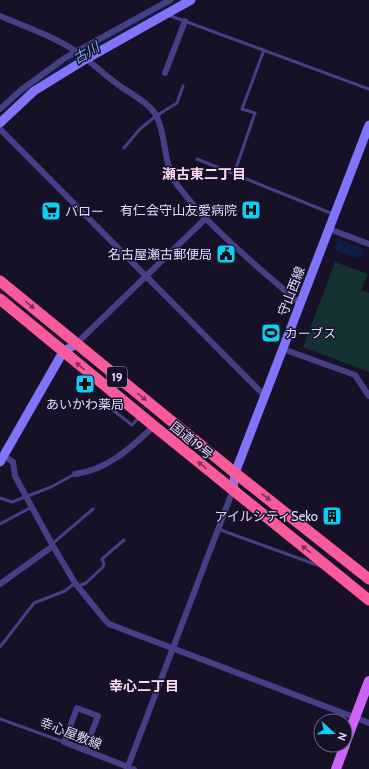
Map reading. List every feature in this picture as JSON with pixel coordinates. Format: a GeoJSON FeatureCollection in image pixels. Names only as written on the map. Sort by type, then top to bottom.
{"type":"FeatureCollection","features":[{"type":"Feature","properties":{"kind":"highway","name":"国道19号"},"geometry":{"type":"LineString","coordinates":[[0,281],[235,473],[369,579]]}},
{"type":"Feature","properties":{"kind":"highway","name":"国道19号"},"geometry":{"type":"LineString","coordinates":[[0,299],[140,416],[369,600]]}},
{"type":"Feature","properties":{"kind":"main road"},"geometry":{"type":"LineString","coordinates":[[0,123],[34,91],[81,56],[192,0]]}},
{"type":"Feature","properties":{"kind":"main road","name":"守山西線"},"geometry":{"type":"LineString","coordinates":[[233,490],[235,473],[369,125]]}},
{"type":"Feature","properties":{"kind":"main road"},"geometry":{"type":"LineString","coordinates":[[1,460],[63,352],[76,344]]}},
{"type":"Feature","properties":{"kind":"main road"},"geometry":{"type":"LineString","coordinates":[[353,723],[369,681]]}},
{"type":"Feature","properties":{"kind":"main road"},"geometry":{"type":"LineString","coordinates":[[336,769],[342,753]]}},
{"type":"Feature","properties":{"kind":"street"},"geometry":{"type":"LineString","coordinates":[[0,109],[21,90],[65,58],[81,56],[170,0]]}},
{"type":"Feature","properties":{"kind":"street"},"geometry":{"type":"LineString","coordinates":[[0,16],[45,34],[81,56],[119,86],[143,102],[156,116],[165,145],[168,167],[177,184],[206,218],[300,304]]}},
{"type":"Feature","properties":{"kind":"street"},"geometry":{"type":"LineString","coordinates":[[165,73],[185,21]]}},
{"type":"Feature","properties":{"kind":"street"},"geometry":{"type":"LineString","coordinates":[[0,129],[265,396]]}},
{"type":"Feature","properties":{"kind":"street"},"geometry":{"type":"LineString","coordinates":[[76,344],[206,218]]}},
{"type":"Feature","properties":{"kind":"street"},"geometry":{"type":"LineString","coordinates":[[329,229],[369,244]]}},
{"type":"Feature","properties":{"kind":"street"},"geometry":{"type":"LineString","coordinates":[[283,349],[355,375],[369,396]]}},
{"type":"Feature","properties":{"kind":"street"},"geometry":{"type":"LineString","coordinates":[[75,474],[84,473],[108,464],[130,448],[154,426]]}},
{"type":"Feature","properties":{"kind":"street"},"geometry":{"type":"LineString","coordinates":[[1,460],[13,462],[15,476],[53,545],[77,584],[109,624],[369,723]]}},
{"type":"Feature","properties":{"kind":"street"},"geometry":{"type":"LineString","coordinates":[[129,768],[172,648],[233,490]]}},
{"type":"Feature","properties":{"kind":"street"},"geometry":{"type":"LineString","coordinates":[[0,584],[53,545]]}},
{"type":"Feature","properties":{"kind":"street"},"geometry":{"type":"LineString","coordinates":[[64,742],[77,708],[98,716],[85,750]]}},
{"type":"Feature","properties":{"kind":"street","name":"幸心屋敷線"},"geometry":{"type":"LineString","coordinates":[[64,742],[129,768]]}},
{"type":"Feature","properties":{"kind":"lane"},"geometry":{"type":"LineString","coordinates":[[166,14],[369,88]]}},
{"type":"Feature","properties":{"kind":"lane"},"geometry":{"type":"LineString","coordinates":[[234,174],[255,114],[242,109],[264,50]]}},
{"type":"Feature","properties":{"kind":"lane"},"geometry":{"type":"LineString","coordinates":[[124,148],[140,129],[156,116],[177,103],[183,86]]}},
{"type":"Feature","properties":{"kind":"lane"},"geometry":{"type":"LineString","coordinates":[[197,159],[334,215]]}},
{"type":"Feature","properties":{"kind":"lane"},"geometry":{"type":"LineString","coordinates":[[0,498],[12,502],[51,487],[75,474]]}},
{"type":"Feature","properties":{"kind":"lane"},"geometry":{"type":"LineString","coordinates":[[0,524],[32,507]]}},
{"type":"Feature","properties":{"kind":"lane"},"geometry":{"type":"LineString","coordinates":[[53,545],[93,509]]}},
{"type":"Feature","properties":{"kind":"lane"},"geometry":{"type":"LineString","coordinates":[[218,529],[332,570]]}},
{"type":"Feature","properties":{"kind":"lane"},"geometry":{"type":"LineString","coordinates":[[0,647],[34,603],[65,591],[77,584],[86,583],[103,567],[104,564],[102,560],[124,540]]}},
{"type":"Feature","properties":{"kind":"lane","name":"幸心屋敷線"},"geometry":{"type":"LineString","coordinates":[[0,719],[64,742]]}},
{"type":"Feature","properties":{"kind":"green space"},"geometry":{"type":"Polygon","coordinates":[[[335,262],[368,274],[361,290],[369,293],[369,372],[303,347],[335,262]]]}},
{"type":"Feature","properties":{"kind":"water"},"geometry":{"type":"Polygon","coordinates":[[[338,239],[364,249],[360,259],[334,250],[338,239]]]}},
{"type":"Feature","properties":{"kind":"waterway","name":"古川"},"geometry":{"type":"LineString","coordinates":[[18,96],[76,57],[178,0]]}},
{"type":"Feature","properties":{"kind":"place","name":"有仁会守山友愛病院"},"geometry":{"type":"Point","coordinates":[251,210]}},
{"type":"Feature","properties":{"kind":"place","name":"バロー"},"geometry":{"type":"Point","coordinates":[51,211]}},
{"type":"Feature","properties":{"kind":"place","name":"名古屋瀬古郵便局"},"geometry":{"type":"Point","coordinates":[226,254]}},
{"type":"Feature","properties":{"kind":"place","name":"カーブス"},"geometry":{"type":"Point","coordinates":[271,333]}},
{"type":"Feature","properties":{"kind":"place","name":"あいかわ薬局"},"geometry":{"type":"Point","coordinates":[85,384]}},
{"type":"Feature","properties":{"kind":"place","name":"アイルシティSeko"},"geometry":{"type":"Point","coordinates":[332,516]}},
{"type":"Feature","properties":{"kind":"district","name":"瀬古東二丁目"},"geometry":{"type":"Point","coordinates":[204,174]}},
{"type":"Feature","properties":{"kind":"district","name":"幸心二丁目"},"geometry":{"type":"Point","coordinates":[144,686]}}]}
